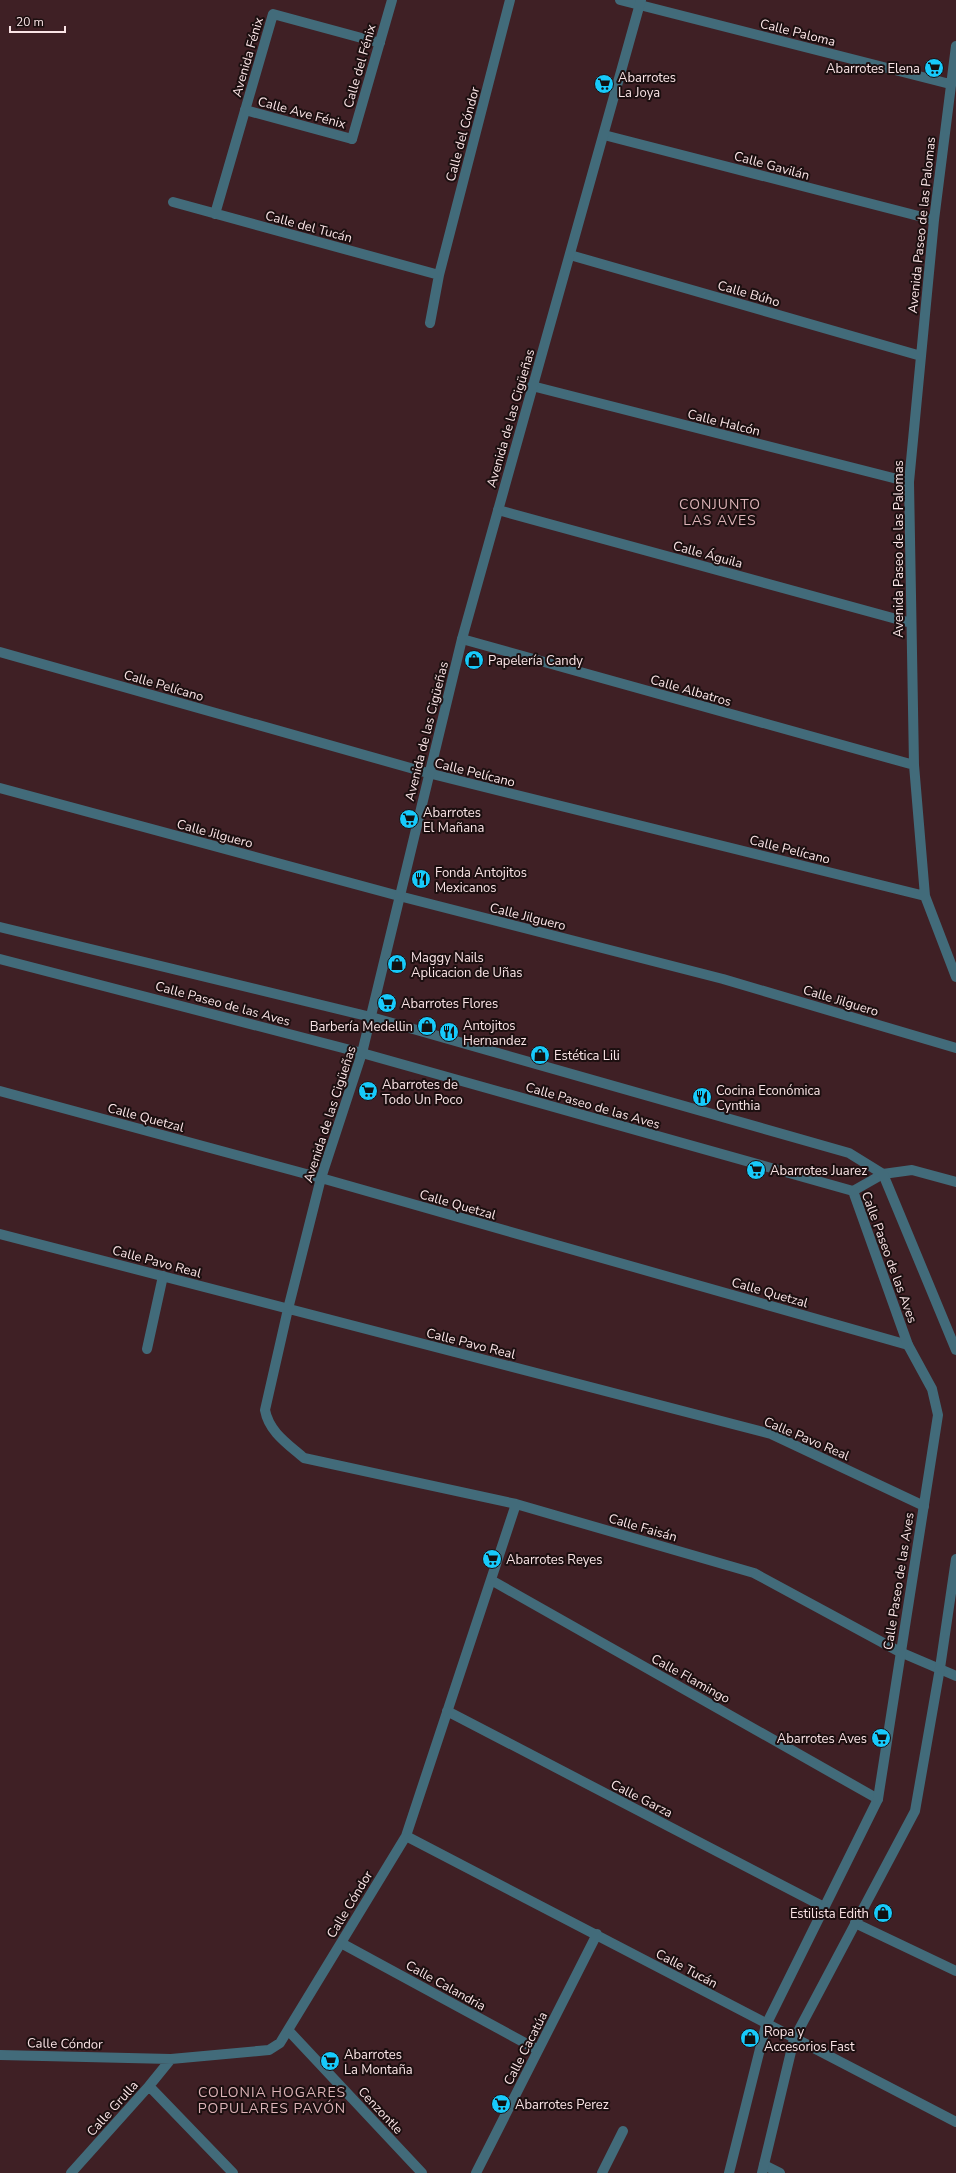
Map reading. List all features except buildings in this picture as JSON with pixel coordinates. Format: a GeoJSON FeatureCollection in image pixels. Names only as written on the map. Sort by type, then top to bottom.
{"type":"FeatureCollection","features":[{"type":"Feature","properties":{"kind":"street","name":"Calle del Fénix"},"geometry":{"type":"LineString","coordinates":[[352,139],[392,0]]}},
{"type":"Feature","properties":{"kind":"street","name":"Calle del Cóndor"},"geometry":{"type":"LineString","coordinates":[[430,323],[439,275],[510,0]]}},
{"type":"Feature","properties":{"kind":"street","name":"Calle Paloma"},"geometry":{"type":"LineString","coordinates":[[620,0],[641,3],[950,84]]}},
{"type":"Feature","properties":{"kind":"street","name":"Avenida de las Cigüeñas"},"geometry":{"type":"LineString","coordinates":[[304,1458],[277,1435],[267,1420],[266,1410],[288,1309],[321,1178],[362,1053],[428,773],[462,639],[641,3]]}},
{"type":"Feature","properties":{"kind":"street","name":"Avenida Fénix"},"geometry":{"type":"LineString","coordinates":[[215,214],[273,14],[380,43]]}},
{"type":"Feature","properties":{"kind":"street","name":"Avenida Paseo de las Palomas"},"geometry":{"type":"LineString","coordinates":[[956,46],[934,220],[909,482],[910,623],[914,765],[925,896],[956,977]]}},
{"type":"Feature","properties":{"kind":"street","name":"Calle Ave Fénix"},"geometry":{"type":"LineString","coordinates":[[245,110],[352,139]]}},
{"type":"Feature","properties":{"kind":"street","name":"Calle Gavilán"},"geometry":{"type":"LineString","coordinates":[[604,135],[934,220]]}},
{"type":"Feature","properties":{"kind":"street","name":"Calle del Tucán"},"geometry":{"type":"LineString","coordinates":[[173,202],[439,275]]}},
{"type":"Feature","properties":{"kind":"street","name":"Calle Búho"},"geometry":{"type":"LineString","coordinates":[[570,255],[921,356]]}},
{"type":"Feature","properties":{"kind":"street","name":"Calle Halcón"},"geometry":{"type":"LineString","coordinates":[[532,386],[909,482]]}},
{"type":"Feature","properties":{"kind":"street","name":"Calle Águila"},"geometry":{"type":"LineString","coordinates":[[498,510],[910,623]]}},
{"type":"Feature","properties":{"kind":"street","name":"Calle Albatros"},"geometry":{"type":"LineString","coordinates":[[462,639],[914,765]]}},
{"type":"Feature","properties":{"kind":"street","name":"Calle Pelícano"},"geometry":{"type":"LineString","coordinates":[[0,652],[428,773],[925,896]]}},
{"type":"Feature","properties":{"kind":"street","name":"Calle Jilguero"},"geometry":{"type":"LineString","coordinates":[[0,788],[399,896],[723,979],[956,1048]]}},
{"type":"Feature","properties":{"kind":"street","name":"Calle Paseo de las Aves"},"geometry":{"type":"LineString","coordinates":[[0,927],[371,1017],[849,1153],[883,1174],[956,1350]]}},
{"type":"Feature","properties":{"kind":"street","name":"Calle Paseo de las Aves"},"geometry":{"type":"LineString","coordinates":[[0,958],[362,1053],[853,1191],[908,1345],[932,1389],[938,1415],[878,1799],[766,2025],[728,2173]]}},
{"type":"Feature","properties":{"kind":"street","name":"Calle Quetzal"},"geometry":{"type":"LineString","coordinates":[[0,1091],[321,1178],[908,1345]]}},
{"type":"Feature","properties":{"kind":"street","name":"Calle Paseo de las Aves"},"geometry":{"type":"LineString","coordinates":[[883,1174],[912,1170],[956,1182]]}},
{"type":"Feature","properties":{"kind":"street"},"geometry":{"type":"LineString","coordinates":[[853,1191],[883,1174]]}},
{"type":"Feature","properties":{"kind":"street","name":"Calle Pavo Real"},"geometry":{"type":"LineString","coordinates":[[0,1234],[771,1434],[924,1506]]}},
{"type":"Feature","properties":{"kind":"street"},"geometry":{"type":"LineString","coordinates":[[147,1349],[163,1276]]}},
{"type":"Feature","properties":{"kind":"street","name":"Calle Faisán"},"geometry":{"type":"LineString","coordinates":[[304,1458],[516,1504],[754,1573],[900,1652],[956,1676]]}},
{"type":"Feature","properties":{"kind":"street","name":"Calle Cóndor"},"geometry":{"type":"LineString","coordinates":[[0,2055],[171,2059],[269,2050],[280,2042],[406,1836],[516,1504]]}},
{"type":"Feature","properties":{"kind":"street"},"geometry":{"type":"LineString","coordinates":[[780,2173],[763,2169],[794,2039],[915,1811],[940,1668],[956,1559]]}},
{"type":"Feature","properties":{"kind":"street","name":"Calle Flamingo"},"geometry":{"type":"LineString","coordinates":[[491,1580],[878,1799]]}},
{"type":"Feature","properties":{"kind":"street","name":"Calle Garza"},"geometry":{"type":"LineString","coordinates":[[448,1711],[824,1907]]}},
{"type":"Feature","properties":{"kind":"street","name":"Calle Tucán"},"geometry":{"type":"LineString","coordinates":[[406,1836],[597,1934],[766,2025],[956,2122]]}},
{"type":"Feature","properties":{"kind":"street"},"geometry":{"type":"LineString","coordinates":[[855,1922],[956,1971]]}},
{"type":"Feature","properties":{"kind":"street","name":"Calle Cacatúa"},"geometry":{"type":"LineString","coordinates":[[476,2173],[597,1934]]}},
{"type":"Feature","properties":{"kind":"street","name":"Calle Calandria"},"geometry":{"type":"LineString","coordinates":[[341,1943],[538,2050]]}},
{"type":"Feature","properties":{"kind":"street","name":"Cenzontle"},"geometry":{"type":"LineString","coordinates":[[288,2030],[422,2173]]}},
{"type":"Feature","properties":{"kind":"street","name":"Calle Grulla"},"geometry":{"type":"LineString","coordinates":[[71,2173],[149,2086],[171,2059]]}},
{"type":"Feature","properties":{"kind":"street"},"geometry":{"type":"LineString","coordinates":[[149,2086],[233,2173]]}},
{"type":"Feature","properties":{"kind":"street"},"geometry":{"type":"LineString","coordinates":[[602,2173],[623,2131]]}},
{"type":"Feature","properties":{"kind":"place","name":"Abarrotes Elena"},"geometry":{"type":"Point","coordinates":[934,68]}},
{"type":"Feature","properties":{"kind":"place","name":"Abarrotes La Joya"},"geometry":{"type":"Point","coordinates":[604,84]}},
{"type":"Feature","properties":{"kind":"place","name":"Papelería Candy"},"geometry":{"type":"Point","coordinates":[474,660]}},
{"type":"Feature","properties":{"kind":"place","name":"Abarrotes El Mañana"},"geometry":{"type":"Point","coordinates":[409,819]}},
{"type":"Feature","properties":{"kind":"place","name":"Fonda Antojitos Mexicanos"},"geometry":{"type":"Point","coordinates":[421,879]}},
{"type":"Feature","properties":{"kind":"place","name":"Maggy Nails Aplicacion de Uñas"},"geometry":{"type":"Point","coordinates":[397,964]}},
{"type":"Feature","properties":{"kind":"place","name":"Abarrotes Flores"},"geometry":{"type":"Point","coordinates":[387,1003]}},
{"type":"Feature","properties":{"kind":"place","name":"Barbería Medellin"},"geometry":{"type":"Point","coordinates":[427,1026]}},
{"type":"Feature","properties":{"kind":"place","name":"Antojitos Hernandez"},"geometry":{"type":"Point","coordinates":[449,1032]}},
{"type":"Feature","properties":{"kind":"place","name":"Estética Lili"},"geometry":{"type":"Point","coordinates":[540,1055]}},
{"type":"Feature","properties":{"kind":"place","name":"Abarrotes de Todo Un Poco"},"geometry":{"type":"Point","coordinates":[368,1091]}},
{"type":"Feature","properties":{"kind":"place","name":"Cocina Económica Cynthia"},"geometry":{"type":"Point","coordinates":[702,1097]}},
{"type":"Feature","properties":{"kind":"place","name":"Abarrotes Juarez"},"geometry":{"type":"Point","coordinates":[756,1170]}},
{"type":"Feature","properties":{"kind":"place","name":"Abarrotes Reyes"},"geometry":{"type":"Point","coordinates":[492,1559]}},
{"type":"Feature","properties":{"kind":"place","name":"Abarrotes Aves"},"geometry":{"type":"Point","coordinates":[881,1738]}},
{"type":"Feature","properties":{"kind":"place","name":"Estilista Edith"},"geometry":{"type":"Point","coordinates":[883,1913]}},
{"type":"Feature","properties":{"kind":"place","name":"Ropa y Accesorios Fast"},"geometry":{"type":"Point","coordinates":[750,2038]}},
{"type":"Feature","properties":{"kind":"place","name":"Abarrotes La Montaña"},"geometry":{"type":"Point","coordinates":[330,2061]}},
{"type":"Feature","properties":{"kind":"place","name":"Abarrotes Perez"},"geometry":{"type":"Point","coordinates":[501,2104]}},
{"type":"Feature","properties":{"kind":"district","name":"CONJUNTO LAS AVES"},"geometry":{"type":"Point","coordinates":[720,512]}},
{"type":"Feature","properties":{"kind":"district","name":"COLONIA HOGARES POPULARES PAVÓN"},"geometry":{"type":"Point","coordinates":[272,2100]}}]}
